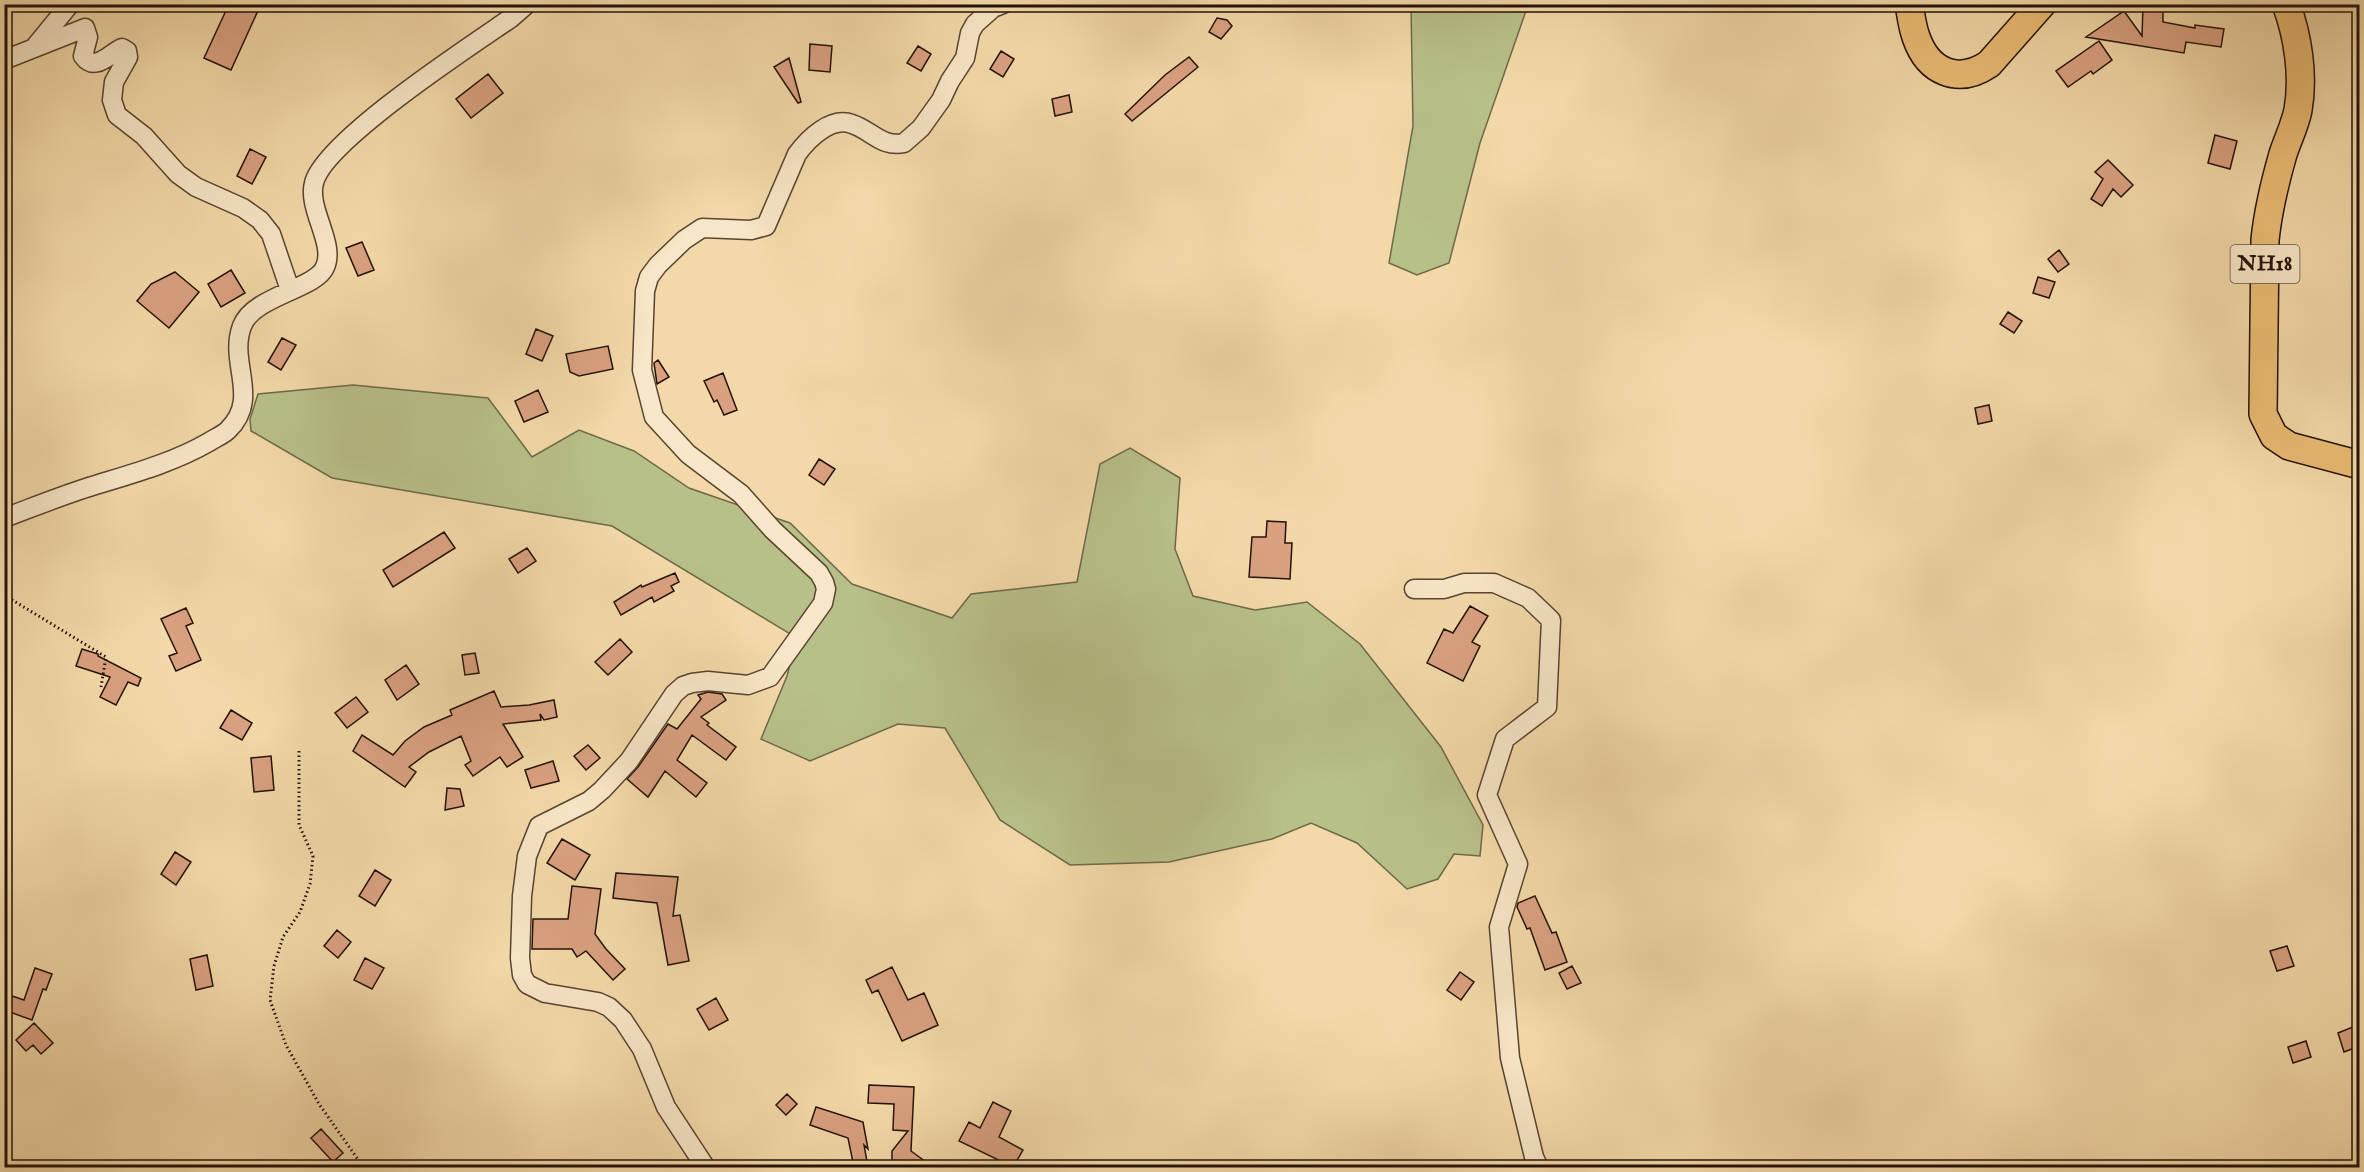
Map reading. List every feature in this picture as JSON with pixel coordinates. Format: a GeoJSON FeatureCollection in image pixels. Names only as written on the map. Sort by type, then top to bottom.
{"type":"FeatureCollection","features":[{"type":"Feature","properties":{"kind":"main road"},"geometry":{"type":"LineString","coordinates":[[1909,4],[1916,39],[1925,54],[1944,71],[1961,75],[1980,70],[1989,64],[2042,4]]}},
{"type":"Feature","properties":{"kind":"main road","name":"NH18"},"geometry":{"type":"LineString","coordinates":[[2286,4],[2296,45],[2300,77],[2299,99],[2296,120],[2274,184],[2265,240],[2263,414],[2274,436],[2289,446],[2360,465]]}},
{"type":"Feature","properties":{"kind":"street"},"geometry":{"type":"LineString","coordinates":[[33,49],[70,4]]}},
{"type":"Feature","properties":{"kind":"street"},"geometry":{"type":"LineString","coordinates":[[4,518],[167,462],[194,450],[226,431],[242,409],[244,396],[239,361],[242,325],[251,311],[315,278],[325,268],[328,253],[313,195],[314,182],[321,169],[366,123],[527,4]]}},
{"type":"Feature","properties":{"kind":"street"},"geometry":{"type":"LineString","coordinates":[[706,1167],[666,1107],[642,1049],[623,1020],[609,1007],[598,1002],[544,993],[535,989],[527,984],[522,975],[520,958],[524,872],[533,836],[539,826],[589,801],[602,790],[629,761],[663,708],[683,686],[708,681],[748,685],[770,677],[818,612],[825,596],[825,582],[819,573],[773,530],[741,494],[688,454],[654,417],[642,370],[646,283],[658,265],[684,240],[702,228],[751,230],[766,226],[797,154],[805,143],[831,125],[847,122],[888,144],[904,143],[921,128],[941,100],[953,75],[965,58],[970,33],[975,24],[993,8],[1003,4]]}},
{"type":"Feature","properties":{"kind":"street"},"geometry":{"type":"LineString","coordinates":[[4,60],[86,28],[88,32],[83,56],[86,60],[92,63],[99,62],[111,57],[117,50],[123,48],[127,51],[128,57],[114,82],[112,100],[117,115],[144,136],[178,174],[196,187],[243,208],[260,220],[271,234],[290,290]]}},
{"type":"Feature","properties":{"kind":"street"},"geometry":{"type":"LineString","coordinates":[[1414,589],[1444,589],[1464,584],[1494,583],[1528,598],[1551,620],[1547,707],[1505,739],[1487,795],[1518,864],[1500,927],[1510,1058],[1534,1157],[1539,1167]]}},
{"type":"Feature","properties":{"kind":"path"},"geometry":{"type":"LineString","coordinates":[[4,595],[106,657],[101,687]]}},
{"type":"Feature","properties":{"kind":"path"},"geometry":{"type":"LineString","coordinates":[[299,751],[299,825],[313,856],[310,884],[300,912],[283,937],[274,966],[270,1000],[291,1055],[319,1104],[364,1167]]}},
{"type":"Feature","properties":{"kind":"green space"},"geometry":{"type":"Polygon","coordinates":[[[1411,5],[1528,5],[1480,143],[1449,263],[1417,275],[1389,263],[1413,126],[1411,5]]]}},
{"type":"Feature","properties":{"kind":"green space"},"geometry":{"type":"Polygon","coordinates":[[[353,385],[488,398],[532,457],[579,430],[634,451],[689,488],[790,523],[852,584],[952,618],[971,594],[1077,582],[1100,464],[1130,448],[1180,478],[1175,549],[1193,596],[1255,610],[1307,602],[1360,644],[1441,747],[1483,825],[1480,856],[1454,854],[1438,879],[1407,889],[1357,843],[1311,823],[1272,839],[1169,862],[1070,865],[1000,820],[945,728],[898,724],[810,761],[761,739],[787,676],[797,638],[612,526],[332,478],[251,431],[250,419],[258,394],[353,385]]]}},
{"type":"Feature","properties":{"kind":"building"},"geometry":{"type":"Polygon","coordinates":[[[229,4],[261,4],[231,70],[204,58],[229,4]]]}},
{"type":"Feature","properties":{"kind":"building"},"geometry":{"type":"Polygon","coordinates":[[[2143,6],[2163,6],[2163,22],[2195,28],[2195,25],[2224,29],[2221,47],[2186,42],[2184,53],[2086,37],[2124,11],[2142,36],[2143,6]]]}},
{"type":"Feature","properties":{"kind":"building"},"geometry":{"type":"Polygon","coordinates":[[[1217,18],[1227,20],[1232,26],[1221,39],[1209,32],[1217,18]]]}},
{"type":"Feature","properties":{"kind":"building"},"geometry":{"type":"Polygon","coordinates":[[[2099,41],[2112,60],[2093,74],[2091,71],[2068,87],[2056,71],[2099,41]]]}},
{"type":"Feature","properties":{"kind":"building"},"geometry":{"type":"Polygon","coordinates":[[[810,44],[832,46],[830,72],[809,70],[810,44]]]}},
{"type":"Feature","properties":{"kind":"building"},"geometry":{"type":"Polygon","coordinates":[[[918,46],[931,54],[921,71],[907,63],[918,46]]]}},
{"type":"Feature","properties":{"kind":"building"},"geometry":{"type":"Polygon","coordinates":[[[1001,51],[1014,59],[1003,77],[990,69],[1001,51]]]}},
{"type":"Feature","properties":{"kind":"building"},"geometry":{"type":"Polygon","coordinates":[[[1189,57],[1198,67],[1132,121],[1125,114],[1165,75],[1189,57]]]}},
{"type":"Feature","properties":{"kind":"building"},"geometry":{"type":"Polygon","coordinates":[[[789,58],[801,102],[798,103],[774,67],[789,58]]]}},
{"type":"Feature","properties":{"kind":"building"},"geometry":{"type":"Polygon","coordinates":[[[488,74],[503,93],[471,118],[456,99],[488,74]]]}},
{"type":"Feature","properties":{"kind":"building"},"geometry":{"type":"Polygon","coordinates":[[[1069,95],[1072,112],[1055,116],[1052,99],[1069,95]]]}},
{"type":"Feature","properties":{"kind":"building"},"geometry":{"type":"Polygon","coordinates":[[[2215,135],[2237,141],[2230,169],[2208,163],[2215,135]]]}},
{"type":"Feature","properties":{"kind":"building"},"geometry":{"type":"Polygon","coordinates":[[[250,149],[266,157],[252,184],[237,176],[250,149]]]}},
{"type":"Feature","properties":{"kind":"building"},"geometry":{"type":"Polygon","coordinates":[[[2108,160],[2133,185],[2121,197],[2113,189],[2102,206],[2091,199],[2103,179],[2095,172],[2108,160]]]}},
{"type":"Feature","properties":{"kind":"building"},"geometry":{"type":"Polygon","coordinates":[[[362,242],[374,270],[358,276],[346,248],[362,242]]]}},
{"type":"Feature","properties":{"kind":"building"},"geometry":{"type":"Polygon","coordinates":[[[2059,250],[2069,264],[2058,272],[2048,259],[2059,250]]]}},
{"type":"Feature","properties":{"kind":"building"},"geometry":{"type":"Polygon","coordinates":[[[231,270],[245,293],[221,307],[208,284],[231,270]]]}},
{"type":"Feature","properties":{"kind":"building"},"geometry":{"type":"Polygon","coordinates":[[[175,272],[199,292],[169,328],[137,301],[151,284],[175,272]]]}},
{"type":"Feature","properties":{"kind":"building"},"geometry":{"type":"Polygon","coordinates":[[[2038,277],[2055,282],[2049,298],[2033,293],[2038,277]]]}},
{"type":"Feature","properties":{"kind":"building"},"geometry":{"type":"Polygon","coordinates":[[[2008,312],[2022,321],[2014,333],[2000,324],[2008,312]]]}},
{"type":"Feature","properties":{"kind":"building"},"geometry":{"type":"Polygon","coordinates":[[[536,329],[553,336],[542,361],[526,354],[536,329]]]}},
{"type":"Feature","properties":{"kind":"building"},"geometry":{"type":"Polygon","coordinates":[[[282,338],[296,345],[281,370],[268,362],[282,338]]]}},
{"type":"Feature","properties":{"kind":"building"},"geometry":{"type":"Polygon","coordinates":[[[608,346],[613,369],[579,376],[570,372],[566,354],[608,346]]]}},
{"type":"Feature","properties":{"kind":"building"},"geometry":{"type":"Polygon","coordinates":[[[658,360],[669,377],[657,384],[654,363],[658,360]]]}},
{"type":"Feature","properties":{"kind":"building"},"geometry":{"type":"Polygon","coordinates":[[[723,373],[737,410],[724,415],[717,400],[714,402],[704,381],[723,373]]]}},
{"type":"Feature","properties":{"kind":"building"},"geometry":{"type":"Polygon","coordinates":[[[538,390],[548,412],[524,422],[515,401],[538,390]]]}},
{"type":"Feature","properties":{"kind":"building"},"geometry":{"type":"Polygon","coordinates":[[[1989,405],[1992,421],[1978,424],[1975,408],[1989,405]]]}},
{"type":"Feature","properties":{"kind":"building"},"geometry":{"type":"Polygon","coordinates":[[[819,459],[835,469],[824,485],[809,475],[819,459]]]}},
{"type":"Feature","properties":{"kind":"building"},"geometry":{"type":"Polygon","coordinates":[[[1267,521],[1286,522],[1285,543],[1292,543],[1290,579],[1249,577],[1252,537],[1266,537],[1267,521]]]}},
{"type":"Feature","properties":{"kind":"building"},"geometry":{"type":"Polygon","coordinates":[[[444,532],[455,548],[393,587],[383,570],[444,532]]]}},
{"type":"Feature","properties":{"kind":"building"},"geometry":{"type":"Polygon","coordinates":[[[527,548],[536,561],[518,573],[509,559],[527,548]]]}},
{"type":"Feature","properties":{"kind":"building"},"geometry":{"type":"Polygon","coordinates":[[[675,573],[679,582],[671,586],[674,591],[654,602],[652,597],[621,615],[614,602],[641,585],[642,587],[675,573]]]}},
{"type":"Feature","properties":{"kind":"building"},"geometry":{"type":"Polygon","coordinates":[[[1470,606],[1488,616],[1472,642],[1480,646],[1463,681],[1427,663],[1444,629],[1453,633],[1470,606]]]}},
{"type":"Feature","properties":{"kind":"building"},"geometry":{"type":"Polygon","coordinates":[[[186,608],[193,623],[186,626],[201,660],[176,671],[169,656],[177,653],[161,619],[186,608]]]}},
{"type":"Feature","properties":{"kind":"building"},"geometry":{"type":"Polygon","coordinates":[[[620,639],[632,652],[608,675],[595,662],[620,639]]]}},
{"type":"Feature","properties":{"kind":"building"},"geometry":{"type":"Polygon","coordinates":[[[82,649],[98,654],[141,678],[138,686],[128,682],[116,705],[100,697],[110,677],[76,666],[82,649]]]}},
{"type":"Feature","properties":{"kind":"building"},"geometry":{"type":"Polygon","coordinates":[[[475,653],[479,673],[465,675],[462,655],[475,653]]]}},
{"type":"Feature","properties":{"kind":"building"},"geometry":{"type":"Polygon","coordinates":[[[406,665],[419,684],[397,700],[385,680],[406,665]]]}},
{"type":"Feature","properties":{"kind":"building"},"geometry":{"type":"Polygon","coordinates":[[[494,691],[501,707],[554,700],[557,717],[544,720],[540,714],[541,720],[503,724],[523,757],[507,767],[500,757],[473,776],[465,765],[471,761],[461,736],[429,752],[409,767],[416,772],[405,787],[353,751],[362,735],[393,755],[405,741],[424,727],[452,715],[450,710],[494,691]]]}},
{"type":"Feature","properties":{"kind":"building"},"geometry":{"type":"Polygon","coordinates":[[[708,692],[722,694],[726,700],[701,717],[709,723],[707,725],[736,747],[726,760],[692,735],[677,760],[707,783],[696,797],[665,771],[648,797],[627,779],[668,724],[677,729],[701,699],[698,695],[708,692]]]}},
{"type":"Feature","properties":{"kind":"building"},"geometry":{"type":"Polygon","coordinates":[[[356,697],[368,712],[347,728],[335,713],[356,697]]]}},
{"type":"Feature","properties":{"kind":"building"},"geometry":{"type":"Polygon","coordinates":[[[231,710],[252,723],[242,740],[220,728],[231,710]]]}},
{"type":"Feature","properties":{"kind":"building"},"geometry":{"type":"Polygon","coordinates":[[[588,745],[600,758],[586,770],[574,756],[588,745]]]}},
{"type":"Feature","properties":{"kind":"building"},"geometry":{"type":"Polygon","coordinates":[[[271,756],[274,790],[254,792],[251,758],[271,756]]]}},
{"type":"Feature","properties":{"kind":"building"},"geometry":{"type":"Polygon","coordinates":[[[553,761],[559,781],[531,788],[525,770],[553,761]]]}},
{"type":"Feature","properties":{"kind":"building"},"geometry":{"type":"Polygon","coordinates":[[[447,788],[460,789],[464,806],[445,810],[447,788]]]}},
{"type":"Feature","properties":{"kind":"building"},"geometry":{"type":"Polygon","coordinates":[[[562,839],[590,855],[575,880],[547,863],[562,839]]]}},
{"type":"Feature","properties":{"kind":"building"},"geometry":{"type":"Polygon","coordinates":[[[175,852],[191,862],[176,885],[161,874],[175,852]]]}},
{"type":"Feature","properties":{"kind":"building"},"geometry":{"type":"Polygon","coordinates":[[[375,870],[391,880],[375,906],[359,896],[375,870]]]}},
{"type":"Feature","properties":{"kind":"building"},"geometry":{"type":"Polygon","coordinates":[[[616,873],[678,877],[673,916],[680,915],[689,961],[668,965],[657,903],[613,898],[616,873]]]}},
{"type":"Feature","properties":{"kind":"building"},"geometry":{"type":"Polygon","coordinates":[[[572,886],[601,889],[595,934],[625,969],[613,980],[586,951],[577,957],[572,949],[532,949],[533,919],[568,919],[572,886]]]}},
{"type":"Feature","properties":{"kind":"building"},"geometry":{"type":"Polygon","coordinates":[[[1535,896],[1552,933],[1556,932],[1567,962],[1545,970],[1530,928],[1527,929],[1517,907],[1518,903],[1535,896]]]}},
{"type":"Feature","properties":{"kind":"building"},"geometry":{"type":"Polygon","coordinates":[[[337,930],[351,942],[338,958],[324,946],[337,930]]]}},
{"type":"Feature","properties":{"kind":"building"},"geometry":{"type":"Polygon","coordinates":[[[2287,946],[2294,966],[2277,971],[2270,951],[2287,946]]]}},
{"type":"Feature","properties":{"kind":"building"},"geometry":{"type":"Polygon","coordinates":[[[207,955],[213,986],[196,990],[190,959],[207,955]]]}},
{"type":"Feature","properties":{"kind":"building"},"geometry":{"type":"Polygon","coordinates":[[[365,958],[384,968],[372,989],[354,980],[365,958]]]}},
{"type":"Feature","properties":{"kind":"building"},"geometry":{"type":"Polygon","coordinates":[[[1572,966],[1581,983],[1567,989],[1559,973],[1572,966]]]}},
{"type":"Feature","properties":{"kind":"building"},"geometry":{"type":"Polygon","coordinates":[[[892,967],[908,1000],[924,993],[938,1025],[902,1041],[878,990],[872,993],[866,980],[892,967]]]}},
{"type":"Feature","properties":{"kind":"building"},"geometry":{"type":"Polygon","coordinates":[[[35,968],[52,974],[46,990],[43,989],[32,1020],[7,1011],[12,996],[24,1000],[35,968]]]}},
{"type":"Feature","properties":{"kind":"building"},"geometry":{"type":"Polygon","coordinates":[[[1460,972],[1474,982],[1461,1000],[1447,990],[1460,972]]]}},
{"type":"Feature","properties":{"kind":"building"},"geometry":{"type":"Polygon","coordinates":[[[716,998],[728,1020],[709,1030],[697,1009],[716,998]]]}},
{"type":"Feature","properties":{"kind":"building"},"geometry":{"type":"Polygon","coordinates":[[[34,1023],[53,1043],[41,1054],[33,1045],[26,1051],[16,1040],[34,1023]]]}},
{"type":"Feature","properties":{"kind":"building"},"geometry":{"type":"Polygon","coordinates":[[[2360,1024],[2360,1046],[2344,1052],[2338,1033],[2360,1024]]]}},
{"type":"Feature","properties":{"kind":"building"},"geometry":{"type":"Polygon","coordinates":[[[2306,1041],[2311,1057],[2293,1063],[2288,1047],[2306,1041]]]}},
{"type":"Feature","properties":{"kind":"building"},"geometry":{"type":"Polygon","coordinates":[[[869,1085],[914,1087],[911,1151],[933,1167],[892,1167],[892,1151],[908,1131],[893,1130],[894,1104],[868,1103],[869,1085]]]}},
{"type":"Feature","properties":{"kind":"building"},"geometry":{"type":"Polygon","coordinates":[[[787,1094],[797,1104],[786,1115],[776,1105],[787,1094]]]}},
{"type":"Feature","properties":{"kind":"building"},"geometry":{"type":"Polygon","coordinates":[[[993,1102],[1011,1111],[999,1137],[1023,1150],[1013,1167],[959,1141],[969,1122],[980,1128],[993,1102]]]}},
{"type":"Feature","properties":{"kind":"building"},"geometry":{"type":"Polygon","coordinates":[[[816,1107],[863,1122],[868,1149],[864,1145],[868,1167],[854,1167],[848,1138],[810,1125],[816,1107]]]}},
{"type":"Feature","properties":{"kind":"building"},"geometry":{"type":"Polygon","coordinates":[[[321,1129],[343,1153],[333,1162],[311,1138],[321,1129]]]}}]}
